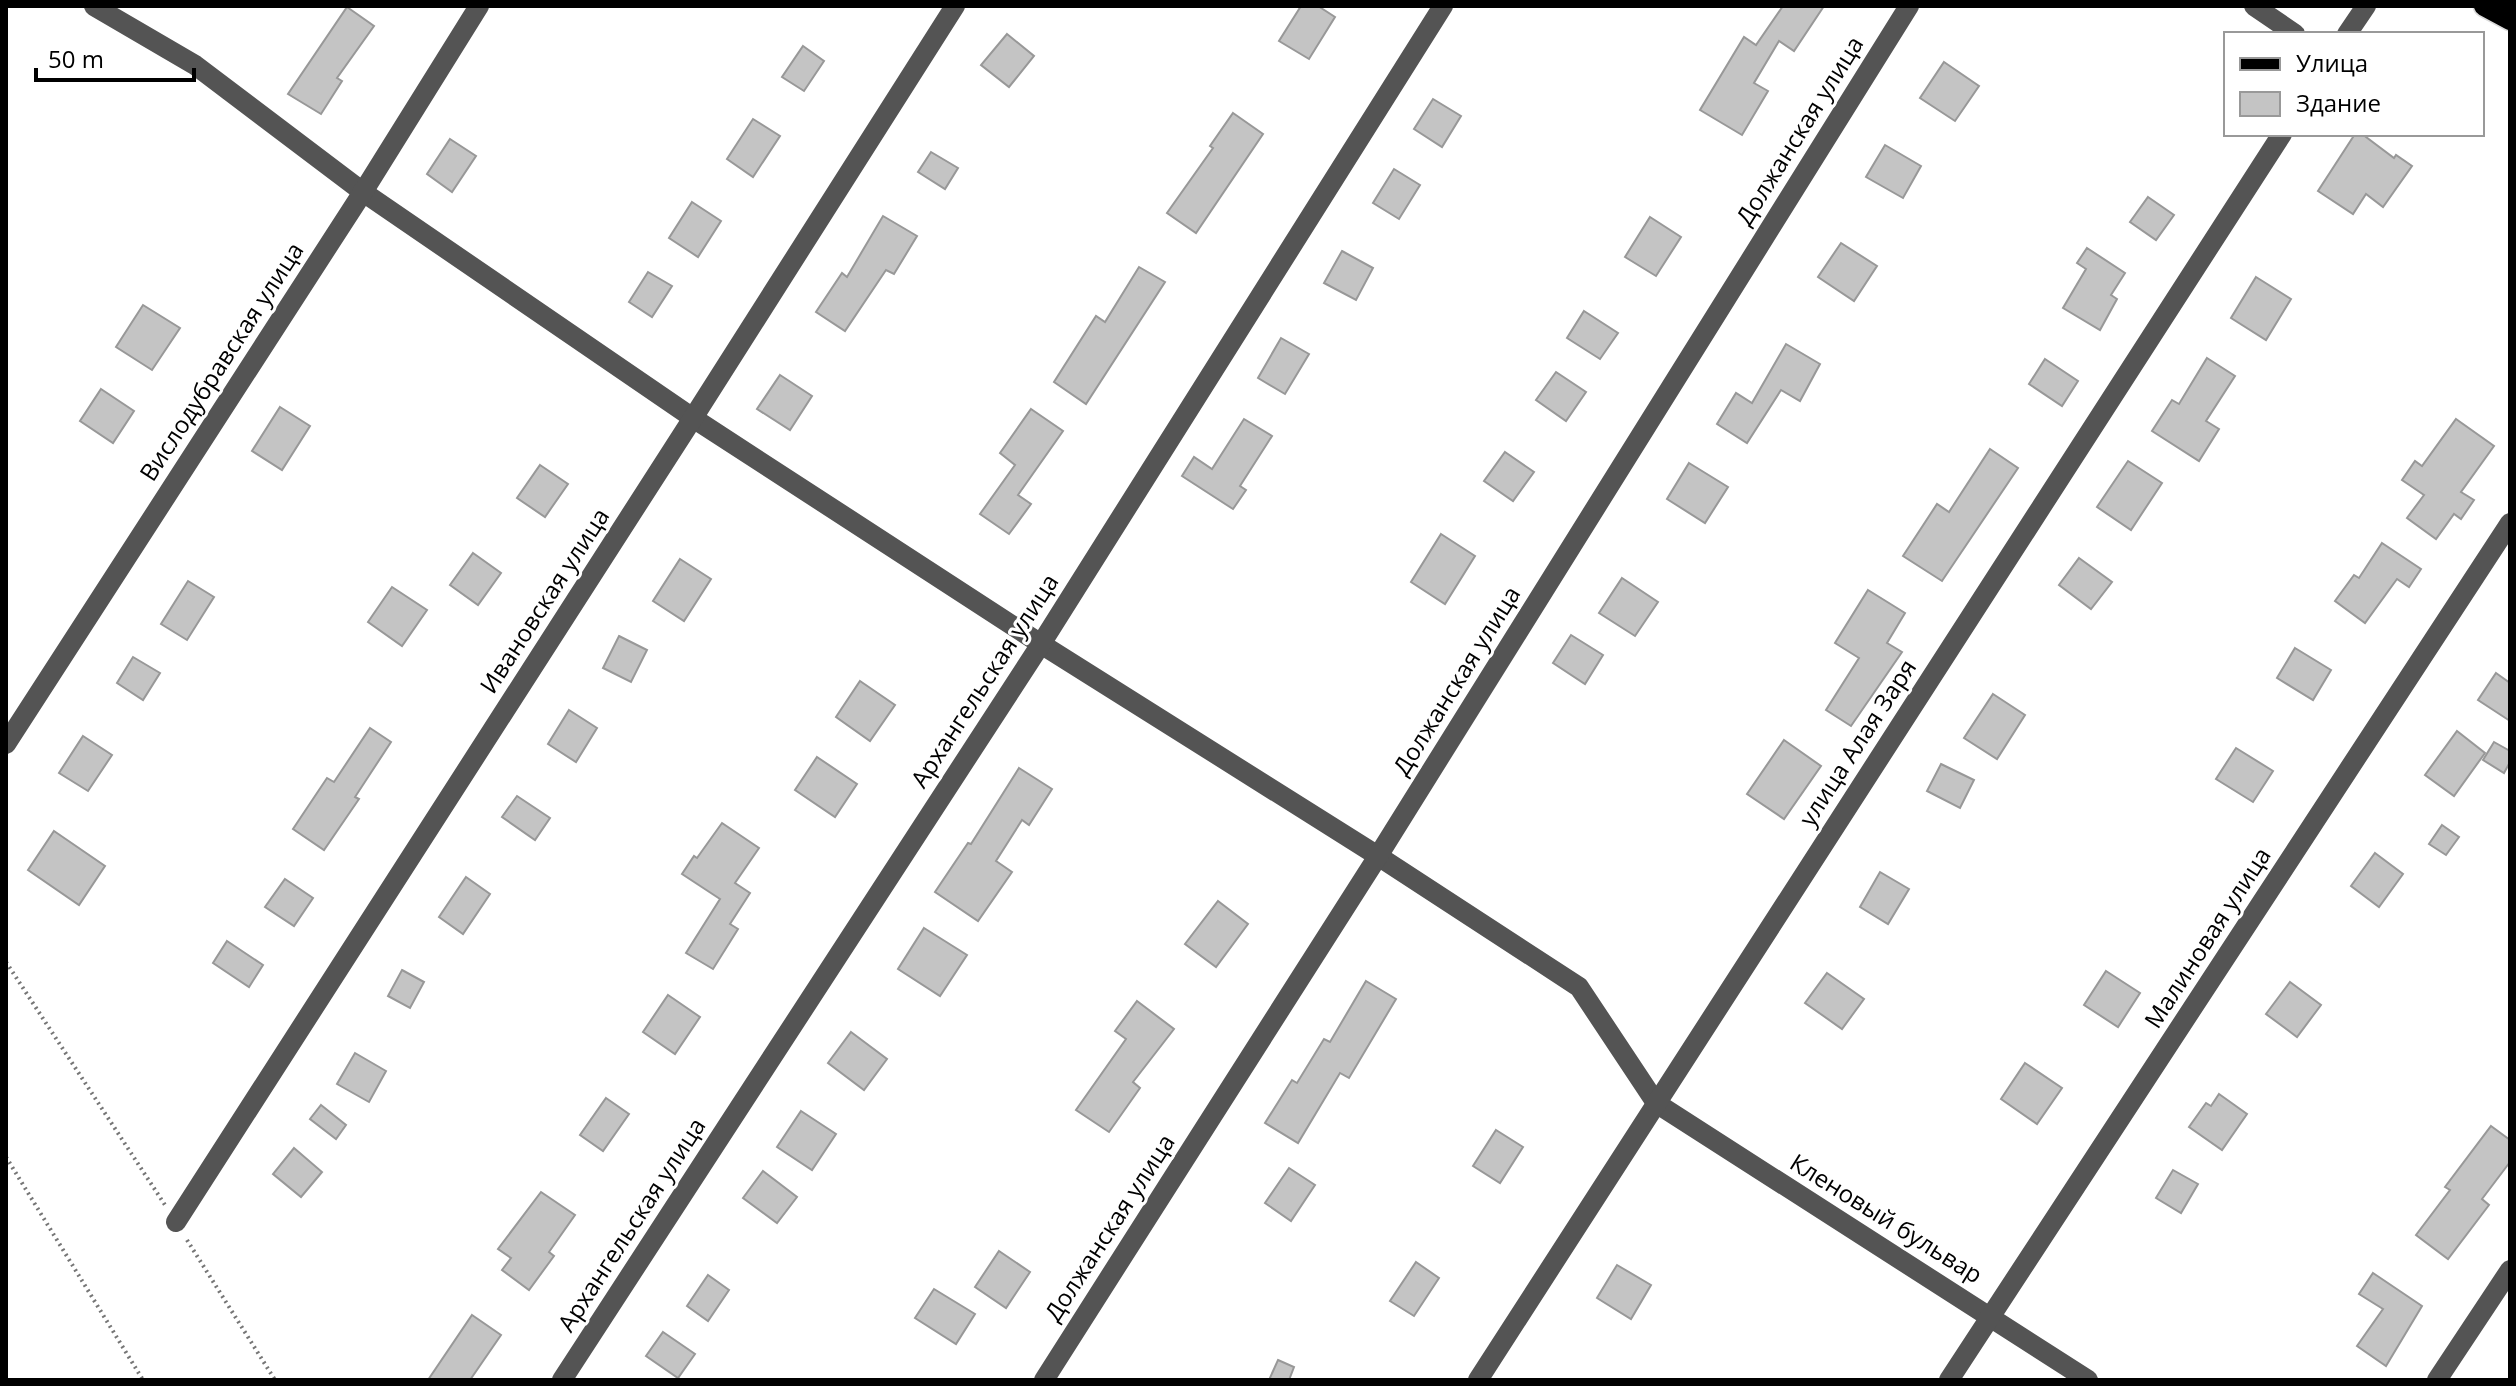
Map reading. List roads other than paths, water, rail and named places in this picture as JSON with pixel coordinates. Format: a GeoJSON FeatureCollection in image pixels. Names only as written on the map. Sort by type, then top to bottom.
{"type":"FeatureCollection","features":[{"type":"Feature","properties":{"kind":"main road"},"geometry":{"type":"LineString","coordinates":[[2484,6],[2510,20]]}},
{"type":"Feature","properties":{"kind":"street"},"geometry":{"type":"LineString","coordinates":[[94,6],[195,65],[363,192],[693,418],[1579,987],[1656,1103]]}},
{"type":"Feature","properties":{"kind":"street","name":"Вислодубравская улица"},"geometry":{"type":"LineString","coordinates":[[6,744],[363,192],[479,6]]}},
{"type":"Feature","properties":{"kind":"street","name":"Ивановская улица"},"geometry":{"type":"LineString","coordinates":[[176,1222],[955,6]]}},
{"type":"Feature","properties":{"kind":"street","name":"Архангельская улица"},"geometry":{"type":"LineString","coordinates":[[562,1380],[1041,644],[1443,6]]}},
{"type":"Feature","properties":{"kind":"street","name":"Должанская улица"},"geometry":{"type":"LineString","coordinates":[[1044,1380],[1378,856],[1909,6]]}},
{"type":"Feature","properties":{"kind":"street"},"geometry":{"type":"LineString","coordinates":[[2254,6],[2292,32]]}},
{"type":"Feature","properties":{"kind":"street"},"geometry":{"type":"LineString","coordinates":[[2348,32],[2366,6]]}},
{"type":"Feature","properties":{"kind":"street","name":"улица Алая Заря"},"geometry":{"type":"LineString","coordinates":[[1478,1380],[2281,136]]}},
{"type":"Feature","properties":{"kind":"street","name":"Малиновая улица"},"geometry":{"type":"LineString","coordinates":[[1949,1380],[2510,523]]}},
{"type":"Feature","properties":{"kind":"street","name":"Кленовый бульвар"},"geometry":{"type":"LineString","coordinates":[[1656,1103],[2088,1380]]}},
{"type":"Feature","properties":{"kind":"street"},"geometry":{"type":"LineString","coordinates":[[2437,1380],[2510,1270]]}}]}
